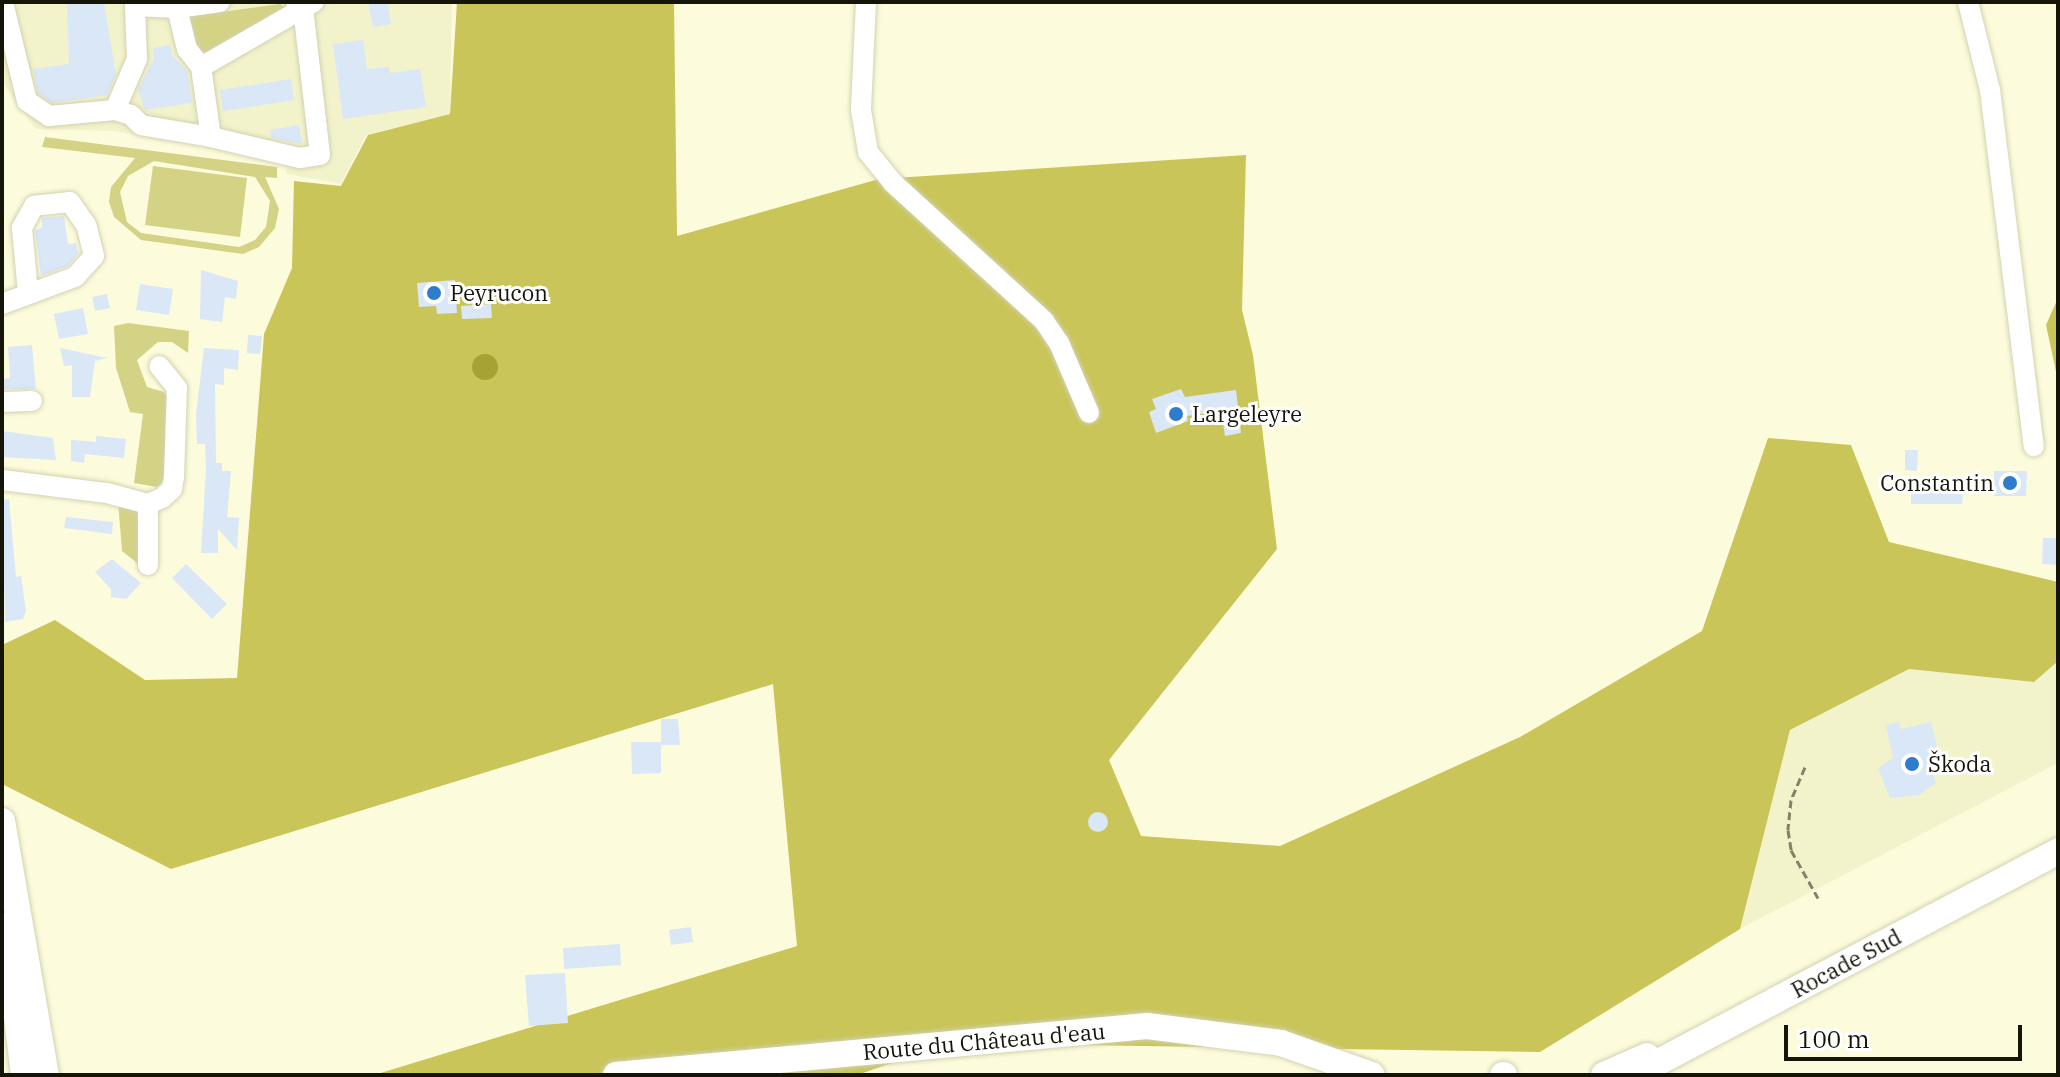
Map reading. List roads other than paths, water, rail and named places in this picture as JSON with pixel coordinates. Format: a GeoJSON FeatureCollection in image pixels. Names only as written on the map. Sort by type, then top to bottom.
{"type":"FeatureCollection","features":[{"type":"Feature","properties":{"kind":"main road"},"geometry":{"type":"LineString","coordinates":[[2,821],[24,1075]]}},
{"type":"Feature","properties":{"kind":"main road","name":"Rocade Sud"},"geometry":{"type":"LineString","coordinates":[[1634,1075],[2058,851]]}},
{"type":"Feature","properties":{"kind":"main road"},"geometry":{"type":"LineString","coordinates":[[1671,1075],[1914,941],[2019,872]]}},
{"type":"Feature","properties":{"kind":"main road"},"geometry":{"type":"LineString","coordinates":[[2,891],[16,998],[46,1075]]}},
{"type":"Feature","properties":{"kind":"main road"},"geometry":{"type":"LineString","coordinates":[[1604,1075],[1775,1000]]}},
{"type":"Feature","properties":{"kind":"main road","name":"Route du Château d'eau"},"geometry":{"type":"LineString","coordinates":[[616,1075],[1147,1026],[1238,1034],[1349,1063],[1372,1075]]}},
{"type":"Feature","properties":{"kind":"street"},"geometry":{"type":"LineString","coordinates":[[3,2],[27,101],[49,116],[115,110],[131,115],[141,125],[211,137],[300,158],[320,155],[304,4],[201,67]]}},
{"type":"Feature","properties":{"kind":"street"},"geometry":{"type":"LineString","coordinates":[[115,110],[137,59],[135,4],[177,8],[220,2]]}},
{"type":"Feature","properties":{"kind":"street"},"geometry":{"type":"LineString","coordinates":[[866,2],[861,110],[868,152],[892,182],[1044,321],[1059,343],[1089,413]]}},
{"type":"Feature","properties":{"kind":"street"},"geometry":{"type":"LineString","coordinates":[[1968,2],[1990,90],[2034,446]]}},
{"type":"Feature","properties":{"kind":"street"},"geometry":{"type":"LineString","coordinates":[[177,8],[187,49],[201,67],[211,137]]}},
{"type":"Feature","properties":{"kind":"street"},"geometry":{"type":"LineString","coordinates":[[2,304],[75,277],[94,256],[86,225],[70,202],[34,206],[22,228],[28,293]]}},
{"type":"Feature","properties":{"kind":"street"},"geometry":{"type":"LineString","coordinates":[[2,480],[107,493],[148,504],[172,489],[177,388],[159,366]]}},
{"type":"Feature","properties":{"kind":"street"},"geometry":{"type":"LineString","coordinates":[[2,402],[32,401]]}},
{"type":"Feature","properties":{"kind":"street"},"geometry":{"type":"LineString","coordinates":[[148,504],[148,565]]}},
{"type":"Feature","properties":{"kind":"place","name":"Peyrucon"},"geometry":{"type":"Point","coordinates":[434,293]}},
{"type":"Feature","properties":{"kind":"place","name":"Largeleyre"},"geometry":{"type":"Point","coordinates":[1176,414]}},
{"type":"Feature","properties":{"kind":"place","name":"Constantin"},"geometry":{"type":"Point","coordinates":[2010,483]}},
{"type":"Feature","properties":{"kind":"place","name":"Škoda"},"geometry":{"type":"Point","coordinates":[1912,764]}}]}
